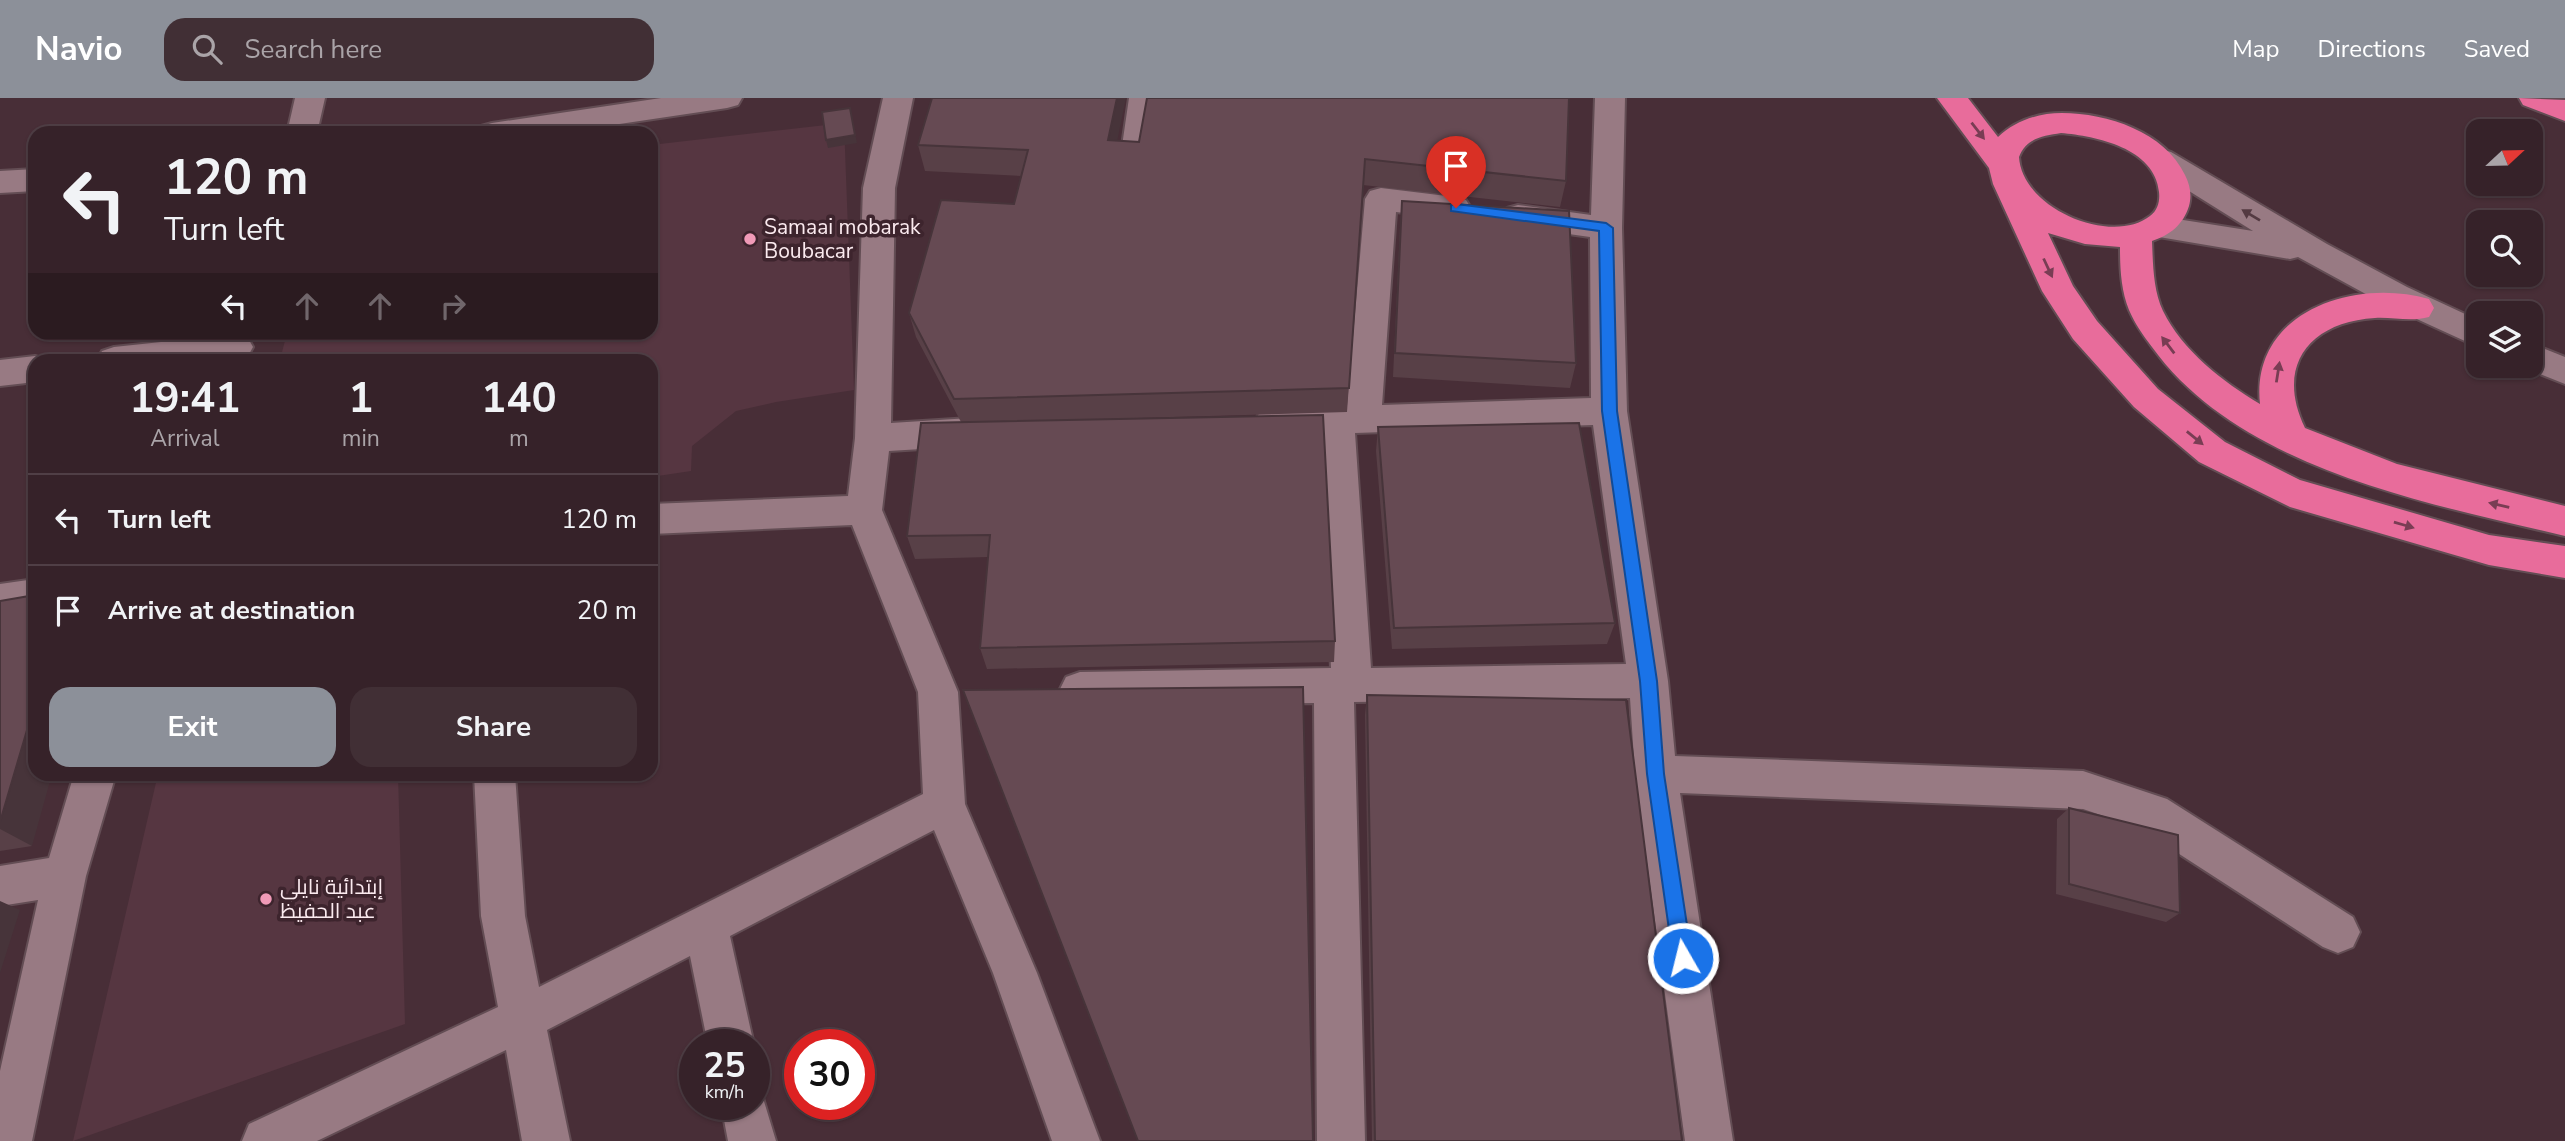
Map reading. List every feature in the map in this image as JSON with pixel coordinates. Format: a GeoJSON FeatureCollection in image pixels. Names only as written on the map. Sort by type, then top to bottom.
{"type":"FeatureCollection","features":[{"type":"Feature","properties":{"kind":"highway"},"geometry":{"type":"LineString","coordinates":[[1952,98],[2024,203],[2048,220],[2076,232],[2107,237],[2147,232],[2174,214],[2177,195],[2173,177],[2160,159],[2065,98]]}},
{"type":"Feature","properties":{"kind":"highway"},"geometry":{"type":"LineString","coordinates":[[2534,98],[2565,111]]}},
{"type":"Feature","properties":{"kind":"highway"},"geometry":{"type":"LineString","coordinates":[[2115,132],[2088,124],[2061,122],[2038,126],[2018,135],[2007,148],[2006,174],[2059,292],[2085,330],[2146,398],[2212,452],[2290,492],[2489,550],[2565,562]]}},
{"type":"Feature","properties":{"kind":"highway"},"geometry":{"type":"LineString","coordinates":[[2147,232],[2140,291],[2149,317],[2170,349],[2235,408],[2291,437],[2360,465],[2441,492],[2565,521]]}},
{"type":"Feature","properties":{"kind":"highway"},"geometry":{"type":"LineString","coordinates":[[2291,437],[2277,403],[2276,372],[2286,345],[2306,325],[2337,312],[2374,306],[2417,308]]}},
{"type":"Feature","properties":{"kind":"street"},"geometry":{"type":"LineString","coordinates":[[304,126],[310,98]]}},
{"type":"Feature","properties":{"kind":"street"},"geometry":{"type":"LineString","coordinates":[[539,126],[727,98]]}},
{"type":"Feature","properties":{"kind":"street"},"geometry":{"type":"LineString","coordinates":[[898,98],[879,188],[873,438],[864,510],[958,692],[944,804],[1015,973],[1076,1141]]}},
{"type":"Feature","properties":{"kind":"street"},"geometry":{"type":"LineString","coordinates":[[1136,146],[1144,98]]}},
{"type":"Feature","properties":{"kind":"street"},"geometry":{"type":"LineString","coordinates":[[1610,98],[1606,228],[1609,411],[1648,681],[1656,774],[1709,1141]]}},
{"type":"Feature","properties":{"kind":"street"},"geometry":{"type":"LineString","coordinates":[[2160,159],[2309,251],[2417,308],[2466,329]]}},
{"type":"Feature","properties":{"kind":"street"},"geometry":{"type":"LineString","coordinates":[[0,182],[28,180]]}},
{"type":"Feature","properties":{"kind":"street"},"geometry":{"type":"LineString","coordinates":[[1340,1141],[1343,684],[1351,419],[1381,198],[1606,228]]}},
{"type":"Feature","properties":{"kind":"street"},"geometry":{"type":"LineString","coordinates":[[2147,232],[2309,251]]}},
{"type":"Feature","properties":{"kind":"street"},"geometry":{"type":"LineString","coordinates":[[170,354],[236,347]]}},
{"type":"Feature","properties":{"kind":"street"},"geometry":{"type":"LineString","coordinates":[[2543,362],[2565,371]]}},
{"type":"Feature","properties":{"kind":"street"},"geometry":{"type":"LineString","coordinates":[[0,373],[28,370]]}},
{"type":"Feature","properties":{"kind":"street"},"geometry":{"type":"LineString","coordinates":[[1239,423],[1609,411]]}},
{"type":"Feature","properties":{"kind":"street"},"geometry":{"type":"LineString","coordinates":[[873,438],[1002,430]]}},
{"type":"Feature","properties":{"kind":"street"},"geometry":{"type":"LineString","coordinates":[[658,519],[864,510]]}},
{"type":"Feature","properties":{"kind":"street"},"geometry":{"type":"LineString","coordinates":[[0,600],[28,596]]}},
{"type":"Feature","properties":{"kind":"street"},"geometry":{"type":"LineString","coordinates":[[1047,690],[1648,681]]}},
{"type":"Feature","properties":{"kind":"street"},"geometry":{"type":"LineString","coordinates":[[1656,774],[2083,790],[2152,813],[2337,932]]}},
{"type":"Feature","properties":{"kind":"street"},"geometry":{"type":"LineString","coordinates":[[8,1141],[65,876],[93,781]]}},
{"type":"Feature","properties":{"kind":"street"},"geometry":{"type":"LineString","coordinates":[[494,781],[503,916],[546,1141]]}},
{"type":"Feature","properties":{"kind":"street"},"geometry":{"type":"LineString","coordinates":[[266,1141],[522,1019],[944,804]]}},
{"type":"Feature","properties":{"kind":"street"},"geometry":{"type":"LineString","coordinates":[[0,886],[65,876]]}},
{"type":"Feature","properties":{"kind":"street"},"geometry":{"type":"LineString","coordinates":[[706,926],[728,1029]]}},
{"type":"Feature","properties":{"kind":"street"},"geometry":{"type":"LineString","coordinates":[[747,1120],[752,1141]]}},
{"type":"Feature","properties":{"kind":"shaded area","name":"Samaai mobarak Boubacar"},"geometry":{"type":"Polygon","coordinates":[[[844,123],[854,390],[736,411],[692,446],[691,471],[658,476],[658,354],[282,354],[285,340],[658,340],[658,144],[844,123]]]}},
{"type":"Feature","properties":{"kind":"shaded area","name":"إبتدائية نايلي عبد الحفيظ"},"geometry":{"type":"Polygon","coordinates":[[[156,781],[398,781],[405,1024],[73,1141],[156,781]]]}},
{"type":"Feature","properties":{"kind":"building"},"geometry":{"type":"Polygon","coordinates":[[[932,98],[1117,98],[1108,140],[1139,142],[1147,98],[1569,98],[1566,181],[1365,159],[1349,388],[954,399],[909,313],[941,200],[1014,204],[1028,150],[918,145],[932,98]]]}},
{"type":"Feature","properties":{"kind":"building"},"geometry":{"type":"Polygon","coordinates":[[[850,108],[855,135],[826,140],[822,112],[850,108]]]}},
{"type":"Feature","properties":{"kind":"building"},"geometry":{"type":"Polygon","coordinates":[[[1402,201],[1569,211],[1576,363],[1395,353],[1402,201]]]}},
{"type":"Feature","properties":{"kind":"building"},"geometry":{"type":"Polygon","coordinates":[[[1323,415],[1335,641],[980,648],[990,535],[907,536],[921,423],[1323,415]]]}},
{"type":"Feature","properties":{"kind":"building"},"geometry":{"type":"Polygon","coordinates":[[[1579,423],[1615,623],[1394,628],[1378,427],[1579,423]]]}},
{"type":"Feature","properties":{"kind":"building"},"geometry":{"type":"Polygon","coordinates":[[[28,596],[28,727],[0,822],[0,601],[28,596]]]}},
{"type":"Feature","properties":{"kind":"building"},"geometry":{"type":"Polygon","coordinates":[[[1303,687],[1313,1141],[1138,1141],[963,690],[1303,687]]]}},
{"type":"Feature","properties":{"kind":"building"},"geometry":{"type":"Polygon","coordinates":[[[1367,695],[1626,700],[1682,1141],[1375,1141],[1367,695]]]}},
{"type":"Feature","properties":{"kind":"building"},"geometry":{"type":"Polygon","coordinates":[[[2069,808],[2178,835],[2180,913],[2069,884],[2069,808]]]}},
{"type":"Feature","properties":{"kind":"place","name":"Samaai mobarak Boubacar"},"geometry":{"type":"Point","coordinates":[750,239]}},
{"type":"Feature","properties":{"kind":"place","name":"إبتدائية نايلي عبد الحفيظ"},"geometry":{"type":"Point","coordinates":[266,899]}},
{"type":"Feature","properties":{"kind":"route"},"geometry":{"type":"LineString","coordinates":[[1456,208],[1606,228],[1609,411],[1648,681],[1656,774],[1683,958]]}}]}
